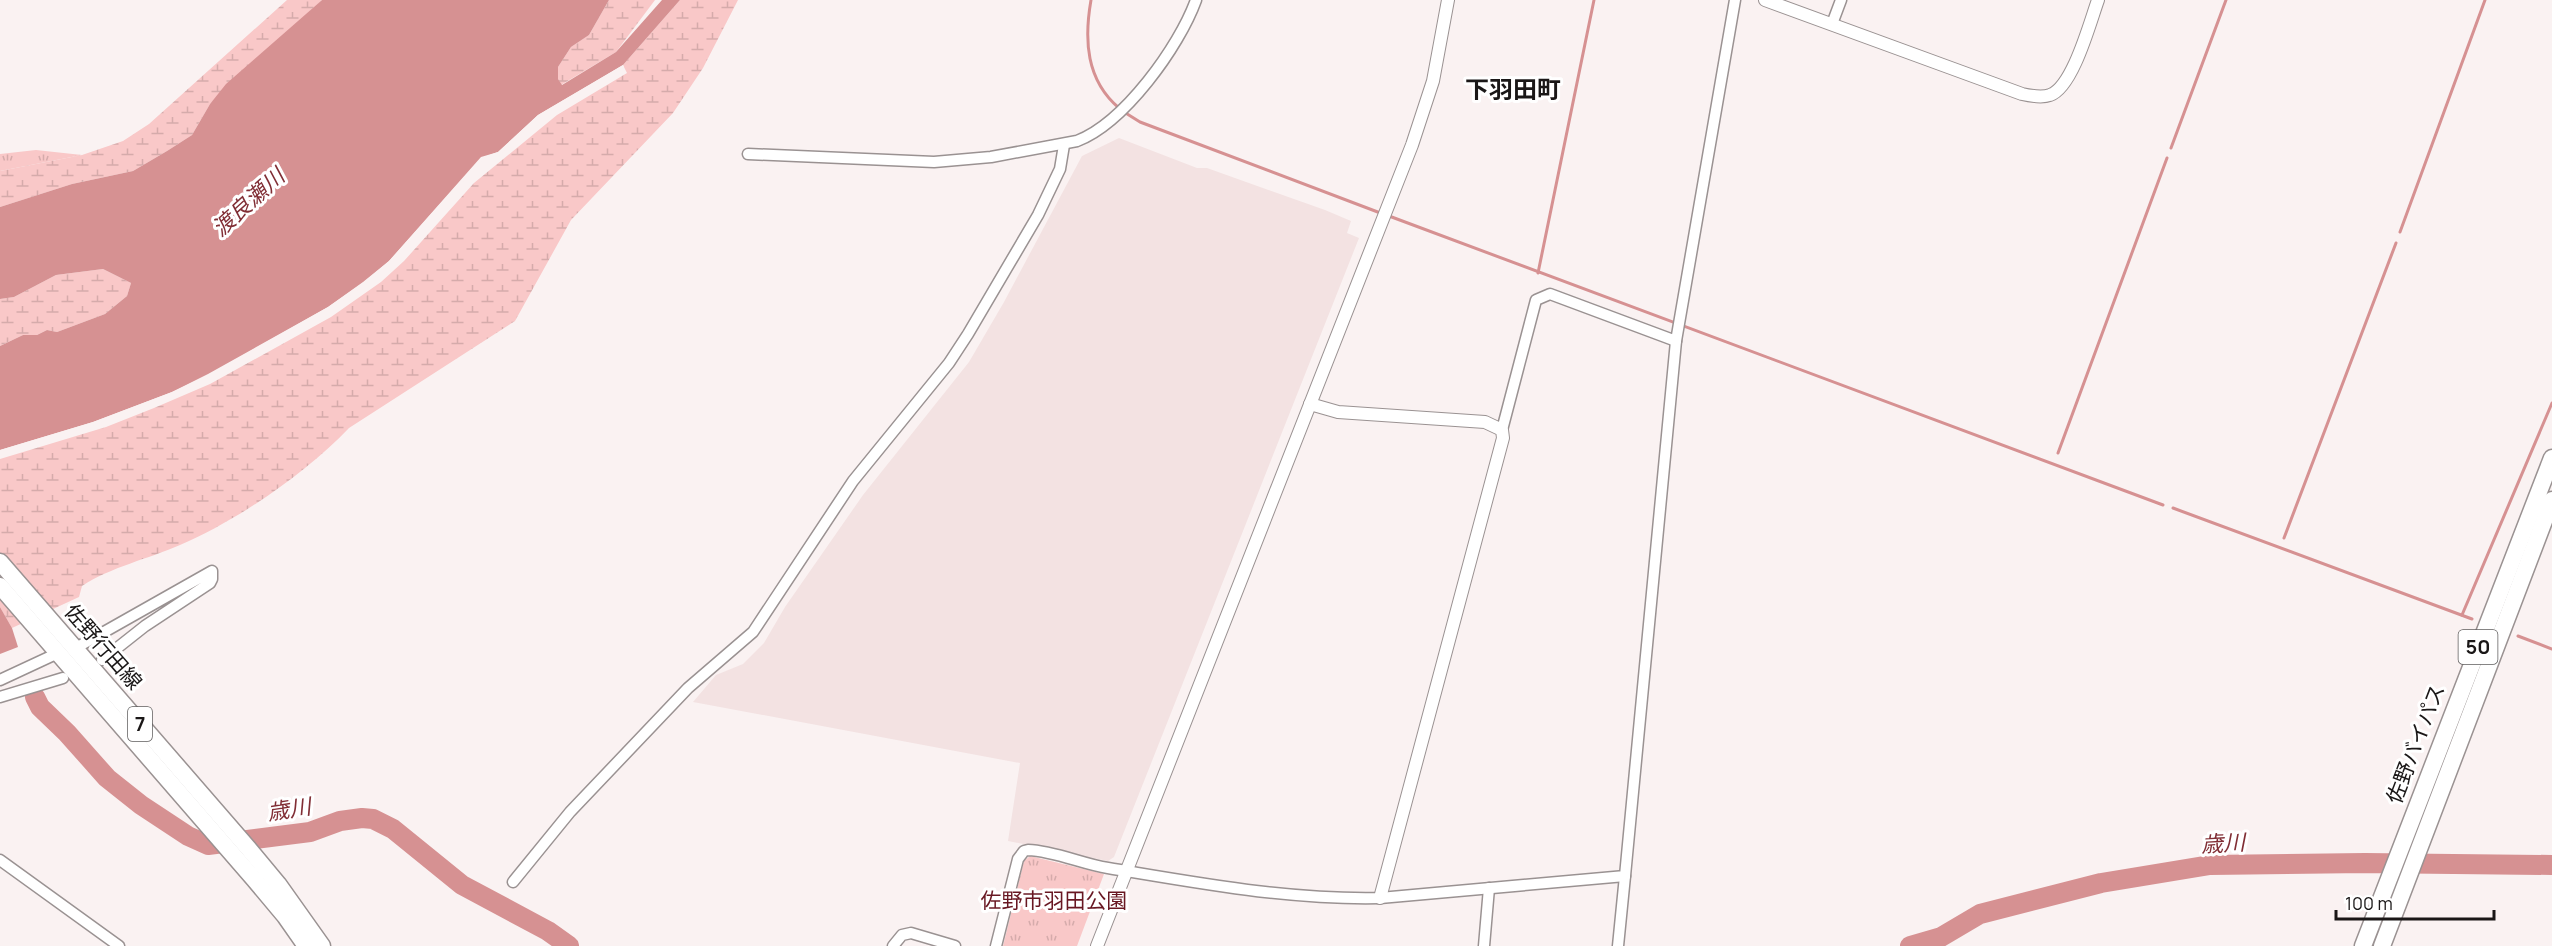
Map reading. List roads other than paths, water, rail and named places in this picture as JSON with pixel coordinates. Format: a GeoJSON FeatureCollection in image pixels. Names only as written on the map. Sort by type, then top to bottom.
{"type":"FeatureCollection","features":[{"type":"Feature","properties":{"kind":"main road","name":"佐野バイパス"},"geometry":{"type":"LineString","coordinates":[[2363,946],[2552,458]]}},
{"type":"Feature","properties":{"kind":"main road","name":"佐野バイパス"},"geometry":{"type":"LineString","coordinates":[[2382,946],[2552,500]]}},
{"type":"Feature","properties":{"kind":"main road","name":"佐野行田線"},"geometry":{"type":"LineString","coordinates":[[0,562],[60,644],[198,814],[285,916],[306,946]]}},
{"type":"Feature","properties":{"kind":"main road","name":"佐野行田線"},"geometry":{"type":"LineString","coordinates":[[0,586],[60,644],[219,815],[263,865],[322,946]]}},
{"type":"Feature","properties":{"kind":"street"},"geometry":{"type":"LineString","coordinates":[[748,154],[934,162],[1064,145],[1088,137],[1114,117],[1163,63],[1176,44],[1196,0]]}},
{"type":"Feature","properties":{"kind":"street"},"geometry":{"type":"LineString","coordinates":[[1097,946],[1387,208],[1431,88],[1448,0]]}},
{"type":"Feature","properties":{"kind":"street"},"geometry":{"type":"LineString","coordinates":[[1618,946],[1677,336],[1735,0]]}},
{"type":"Feature","properties":{"kind":"street"},"geometry":{"type":"LineString","coordinates":[[1765,0],[2022,94],[2035,96],[2051,95],[2064,84],[2098,0]]}},
{"type":"Feature","properties":{"kind":"street"},"geometry":{"type":"LineString","coordinates":[[1832,24],[1841,0]]}},
{"type":"Feature","properties":{"kind":"street"},"geometry":{"type":"LineString","coordinates":[[513,882],[570,812],[680,696],[753,632],[855,478],[949,363],[969,334],[1038,215],[1060,169],[1064,145]]}},
{"type":"Feature","properties":{"kind":"street"},"geometry":{"type":"LineString","coordinates":[[1380,898],[1502,448],[1502,430],[1536,300],[1550,294],[1677,336]]}},
{"type":"Feature","properties":{"kind":"street"},"geometry":{"type":"LineString","coordinates":[[1310,404],[1338,412],[1485,422],[1502,430]]}},
{"type":"Feature","properties":{"kind":"street"},"geometry":{"type":"LineString","coordinates":[[0,680],[60,644],[212,570],[210,583],[145,626],[102,660]]}},
{"type":"Feature","properties":{"kind":"street"},"geometry":{"type":"LineString","coordinates":[[0,697],[63,678]]}},
{"type":"Feature","properties":{"kind":"street"},"geometry":{"type":"LineString","coordinates":[[996,946],[1018,859],[1024,851],[1032,850],[1127,871],[1252,892],[1343,899],[1380,898],[1625,876]]}},
{"type":"Feature","properties":{"kind":"street"},"geometry":{"type":"LineString","coordinates":[[0,860],[119,946]]}},
{"type":"Feature","properties":{"kind":"street"},"geometry":{"type":"LineString","coordinates":[[1484,946],[1489,888]]}},
{"type":"Feature","properties":{"kind":"street"},"geometry":{"type":"LineString","coordinates":[[893,946],[902,935],[911,933],[955,946]]}},
{"type":"Feature","properties":{"kind":"water","name":"渡良瀬川"},"geometry":{"type":"Polygon","coordinates":[[[322,0],[609,0],[589,35],[571,47],[558,67],[558,79],[562,85],[616,52],[662,0],[680,0],[623,65],[538,115],[498,152],[481,158],[389,261],[328,307],[208,375],[172,392],[93,422],[0,450],[0,346],[23,335],[37,335],[47,330],[57,332],[105,314],[127,296],[131,283],[103,269],[56,275],[14,297],[0,299],[0,207],[72,184],[133,171],[192,135],[210,104],[226,84],[322,0]]]}},
{"type":"Feature","properties":{"kind":"water"},"geometry":{"type":"Polygon","coordinates":[[[0,607],[12,628],[18,647],[0,654],[0,607]]]}},
{"type":"Feature","properties":{"kind":"waterway"},"geometry":{"type":"LineString","coordinates":[[1091,0],[1088,30],[1090,58],[1100,85],[1119,108]]}},
{"type":"Feature","properties":{"kind":"waterway"},"geometry":{"type":"LineString","coordinates":[[1538,273],[1594,0]]}},
{"type":"Feature","properties":{"kind":"waterway"},"geometry":{"type":"LineString","coordinates":[[2171,148],[2226,0]]}},
{"type":"Feature","properties":{"kind":"waterway"},"geometry":{"type":"LineString","coordinates":[[2400,232],[2485,0]]}},
{"type":"Feature","properties":{"kind":"waterway"},"geometry":{"type":"LineString","coordinates":[[1124,112],[1140,122],[1383,214]]}},
{"type":"Feature","properties":{"kind":"waterway"},"geometry":{"type":"LineString","coordinates":[[2058,453],[2167,158]]}},
{"type":"Feature","properties":{"kind":"waterway"},"geometry":{"type":"LineString","coordinates":[[1389,216],[2163,505]]}},
{"type":"Feature","properties":{"kind":"waterway"},"geometry":{"type":"LineString","coordinates":[[2284,538],[2396,243]]}},
{"type":"Feature","properties":{"kind":"waterway"},"geometry":{"type":"LineString","coordinates":[[2462,615],[2552,403]]}},
{"type":"Feature","properties":{"kind":"waterway"},"geometry":{"type":"LineString","coordinates":[[2173,508],[2472,619]]}},
{"type":"Feature","properties":{"kind":"waterway"},"geometry":{"type":"LineString","coordinates":[[2518,636],[2552,649]]}},
{"type":"Feature","properties":{"kind":"waterway","name":"歳川"},"geometry":{"type":"LineString","coordinates":[[35,697],[40,707],[107,778],[141,805],[188,836],[208,845],[310,832],[340,821],[373,819],[393,829],[462,885],[548,931],[569,946]]}},
{"type":"Feature","properties":{"kind":"waterway","name":"歳川"},"geometry":{"type":"LineString","coordinates":[[1910,946],[1941,937],[1980,914],[2101,883],[2210,865],[2365,863],[2552,865]]}},
{"type":"Feature","properties":{"kind":"district","name":"下羽田町"},"geometry":{"type":"Point","coordinates":[1513,90]}},
{"type":"Feature","properties":{"kind":"park label","name":"佐野市羽田公園"},"geometry":{"type":"Point","coordinates":[1054,901]}}]}
